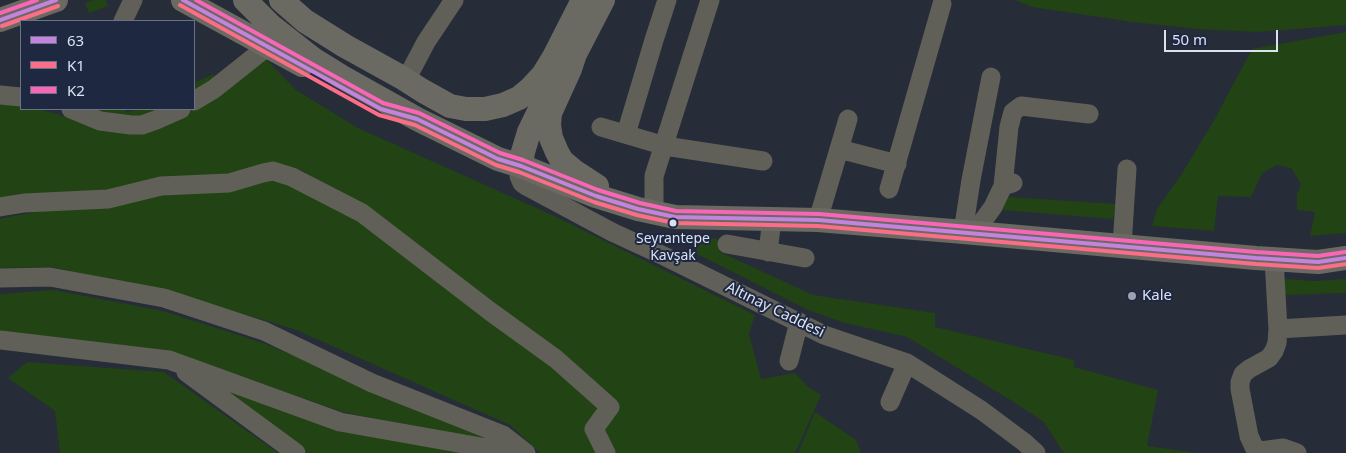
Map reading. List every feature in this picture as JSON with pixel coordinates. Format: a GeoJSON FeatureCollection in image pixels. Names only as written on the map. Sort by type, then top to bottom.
{"type":"FeatureCollection","features":[{"type":"Feature","properties":{"kind":"main road"},"geometry":{"type":"LineString","coordinates":[[0,20],[56,0]]}},
{"type":"Feature","properties":{"kind":"main road"},"geometry":{"type":"LineString","coordinates":[[183,0],[381,108],[417,119]]}},
{"type":"Feature","properties":{"kind":"main road"},"geometry":{"type":"LineString","coordinates":[[245,0],[271,26],[313,59],[417,119],[498,159],[521,166],[596,196],[646,211],[675,216],[818,220],[1318,262],[1346,258]]}},
{"type":"Feature","properties":{"kind":"main road"},"geometry":{"type":"LineString","coordinates":[[281,0],[305,21],[406,80],[423,92],[450,106],[466,109],[485,109],[503,105],[519,98],[564,55],[603,0]]}},
{"type":"Feature","properties":{"kind":"main road"},"geometry":{"type":"LineString","coordinates":[[521,166],[529,132],[540,107],[566,63],[564,55],[583,0]]}},
{"type":"Feature","properties":{"kind":"main road"},"geometry":{"type":"LineString","coordinates":[[564,55],[570,69],[550,113],[548,125],[553,144],[562,161],[574,172],[646,211]]}},
{"type":"Feature","properties":{"kind":"street"},"geometry":{"type":"LineString","coordinates":[[123,20],[133,0]]}},
{"type":"Feature","properties":{"kind":"street"},"geometry":{"type":"LineString","coordinates":[[406,80],[426,42],[454,0]]}},
{"type":"Feature","properties":{"kind":"street"},"geometry":{"type":"LineString","coordinates":[[626,134],[668,0]]}},
{"type":"Feature","properties":{"kind":"street"},"geometry":{"type":"LineString","coordinates":[[646,211],[654,176],[710,0]]}},
{"type":"Feature","properties":{"kind":"street"},"geometry":{"type":"LineString","coordinates":[[889,189],[942,4]]}},
{"type":"Feature","properties":{"kind":"street"},"geometry":{"type":"LineString","coordinates":[[195,100],[214,89],[268,46]]}},
{"type":"Feature","properties":{"kind":"street"},"geometry":{"type":"LineString","coordinates":[[968,233],[971,180],[991,77]]}},
{"type":"Feature","properties":{"kind":"street"},"geometry":{"type":"LineString","coordinates":[[0,95],[20,97]]}},
{"type":"Feature","properties":{"kind":"street"},"geometry":{"type":"LineString","coordinates":[[968,233],[993,207],[1008,185],[1010,127],[1013,112],[1021,106],[1045,104],[1089,114]]}},
{"type":"Feature","properties":{"kind":"street"},"geometry":{"type":"LineString","coordinates":[[72,110],[100,121],[131,125],[142,125],[179,110]]}},
{"type":"Feature","properties":{"kind":"street"},"geometry":{"type":"LineString","coordinates":[[818,220],[848,119]]}},
{"type":"Feature","properties":{"kind":"street"},"geometry":{"type":"LineString","coordinates":[[601,127],[664,146],[763,161]]}},
{"type":"Feature","properties":{"kind":"street"},"geometry":{"type":"LineString","coordinates":[[839,149],[896,164]]}},
{"type":"Feature","properties":{"kind":"street","name":"Altınay Caddesi"},"geometry":{"type":"LineString","coordinates":[[521,166],[520,176],[522,182],[528,187],[612,232],[824,335],[907,363],[980,410],[1036,453]]}},
{"type":"Feature","properties":{"kind":"street"},"geometry":{"type":"LineString","coordinates":[[1122,246],[1118,194],[1127,169]]}},
{"type":"Feature","properties":{"kind":"street"},"geometry":{"type":"LineString","coordinates":[[0,207],[24,203],[108,198],[161,186],[229,183],[263,172],[273,171],[292,177],[362,213],[491,312],[556,359],[610,407],[594,429],[606,453]]}},
{"type":"Feature","properties":{"kind":"street"},"geometry":{"type":"LineString","coordinates":[[768,252],[772,219]]}},
{"type":"Feature","properties":{"kind":"street"},"geometry":{"type":"LineString","coordinates":[[727,244],[805,258]]}},
{"type":"Feature","properties":{"kind":"street"},"geometry":{"type":"LineString","coordinates":[[1274,259],[1277,343],[1269,358],[1243,374],[1240,389],[1249,436],[1254,446],[1261,451],[1283,448],[1297,453]]}},
{"type":"Feature","properties":{"kind":"street"},"geometry":{"type":"LineString","coordinates":[[0,278],[50,277],[154,296],[264,331],[372,383],[503,435],[526,453]]}},
{"type":"Feature","properties":{"kind":"street"},"geometry":{"type":"LineString","coordinates":[[789,361],[799,322]]}},
{"type":"Feature","properties":{"kind":"street"},"geometry":{"type":"LineString","coordinates":[[1278,329],[1346,325]]}},
{"type":"Feature","properties":{"kind":"street"},"geometry":{"type":"LineString","coordinates":[[0,340],[169,360],[340,422],[469,449],[515,453]]}},
{"type":"Feature","properties":{"kind":"street"},"geometry":{"type":"LineString","coordinates":[[169,360],[296,453]]}},
{"type":"Feature","properties":{"kind":"street"},"geometry":{"type":"LineString","coordinates":[[890,402],[907,363]]}},
{"type":"Feature","properties":{"kind":"green space"},"geometry":{"type":"Polygon","coordinates":[[[95,0],[106,0],[108,6],[89,13],[85,3],[95,0]]]}},
{"type":"Feature","properties":{"kind":"green space"},"geometry":{"type":"Polygon","coordinates":[[[1015,0],[1346,0],[1346,25],[1257,32],[1197,29],[1133,22],[1032,7],[1015,0]]]}},
{"type":"Feature","properties":{"kind":"green space"},"geometry":{"type":"Polygon","coordinates":[[[1346,32],[1346,233],[1310,236],[1315,212],[1297,210],[1297,194],[1301,184],[1291,168],[1277,165],[1262,173],[1251,197],[1218,196],[1214,231],[1152,226],[1157,209],[1181,175],[1213,122],[1252,49],[1346,32]]]}},
{"type":"Feature","properties":{"kind":"green space"},"geometry":{"type":"Polygon","coordinates":[[[264,57],[296,90],[358,128],[552,215],[755,315],[749,334],[761,379],[795,373],[808,387],[821,395],[795,453],[612,453],[601,431],[619,402],[390,223],[301,170],[265,165],[229,179],[108,194],[0,203],[0,102],[20,106],[20,110],[42,110],[71,118],[148,128],[177,110],[195,110],[195,99],[264,57]]]}},
{"type":"Feature","properties":{"kind":"green space"},"geometry":{"type":"Polygon","coordinates":[[[213,74],[217,81],[195,94],[195,83],[213,74]]]}},
{"type":"Feature","properties":{"kind":"green space"},"geometry":{"type":"Polygon","coordinates":[[[91,110],[125,110],[126,112],[164,110],[134,119],[91,110]]]}},
{"type":"Feature","properties":{"kind":"green space"},"geometry":{"type":"Polygon","coordinates":[[[274,178],[356,213],[605,409],[600,453],[540,453],[510,425],[294,329],[193,299],[53,267],[0,268],[0,219],[3,218],[159,190],[274,178]]]}},
{"type":"Feature","properties":{"kind":"green space"},"geometry":{"type":"Polygon","coordinates":[[[1008,197],[1116,204],[1113,219],[1002,210],[1008,197]]]}},
{"type":"Feature","properties":{"kind":"green space"},"geometry":{"type":"Polygon","coordinates":[[[717,238],[720,252],[813,295],[935,313],[935,327],[1074,360],[1074,367],[1158,390],[1147,446],[1197,453],[1064,453],[1044,422],[907,337],[845,323],[808,310],[695,253],[704,240],[717,238]]]}},
{"type":"Feature","properties":{"kind":"green space"},"geometry":{"type":"Polygon","coordinates":[[[1285,279],[1314,281],[1346,279],[1346,293],[1285,295],[1285,279]]]}},
{"type":"Feature","properties":{"kind":"green space"},"geometry":{"type":"Polygon","coordinates":[[[54,290],[163,311],[263,343],[512,447],[343,412],[166,350],[0,332],[0,294],[54,290]]]}},
{"type":"Feature","properties":{"kind":"green space"},"geometry":{"type":"Polygon","coordinates":[[[27,362],[164,372],[278,453],[60,453],[55,411],[8,378],[27,362]]]}},
{"type":"Feature","properties":{"kind":"green space"},"geometry":{"type":"Polygon","coordinates":[[[213,382],[338,431],[464,449],[465,453],[308,453],[212,384],[213,382]]]}},
{"type":"Feature","properties":{"kind":"green space"},"geometry":{"type":"Polygon","coordinates":[[[815,412],[856,440],[861,453],[798,453],[815,412]]]}},
{"type":"Feature","properties":{"kind":"transit line","name":"K2"},"geometry":{"type":"LineString","coordinates":[[0,13],[37,0]]}},
{"type":"Feature","properties":{"kind":"transit line","name":"63"},"geometry":{"type":"LineString","coordinates":[[0,20],[56,0]]}},
{"type":"Feature","properties":{"kind":"transit line","name":"63"},"geometry":{"type":"LineString","coordinates":[[183,0],[381,109],[417,119],[498,159],[521,166],[596,196],[638,209],[675,217],[818,220],[1256,258],[1318,262],[1346,258]]}},
{"type":"Feature","properties":{"kind":"transit line","name":"K2"},"geometry":{"type":"LineString","coordinates":[[196,0],[383,103],[419,113],[500,153],[523,160],[598,190],[640,203],[676,211],[819,214],[1256,252],[1318,256],[1345,252]]}},
{"type":"Feature","properties":{"kind":"transit line","name":"K1"},"geometry":{"type":"LineString","coordinates":[[180,5],[379,115],[415,125],[496,165],[519,172],[594,202],[637,215],[674,223],[818,226],[1256,264],[1318,268],[1346,264]]}},
{"type":"Feature","properties":{"kind":"transit line","name":"K1"},"geometry":{"type":"LineString","coordinates":[[2,26],[58,6]]}},
{"type":"Feature","properties":{"kind":"place","name":"Seyrantepe Kavşak"},"geometry":{"type":"Point","coordinates":[673,223]}},
{"type":"Feature","properties":{"kind":"place","name":"Kale"},"geometry":{"type":"Point","coordinates":[1132,296]}}]}
